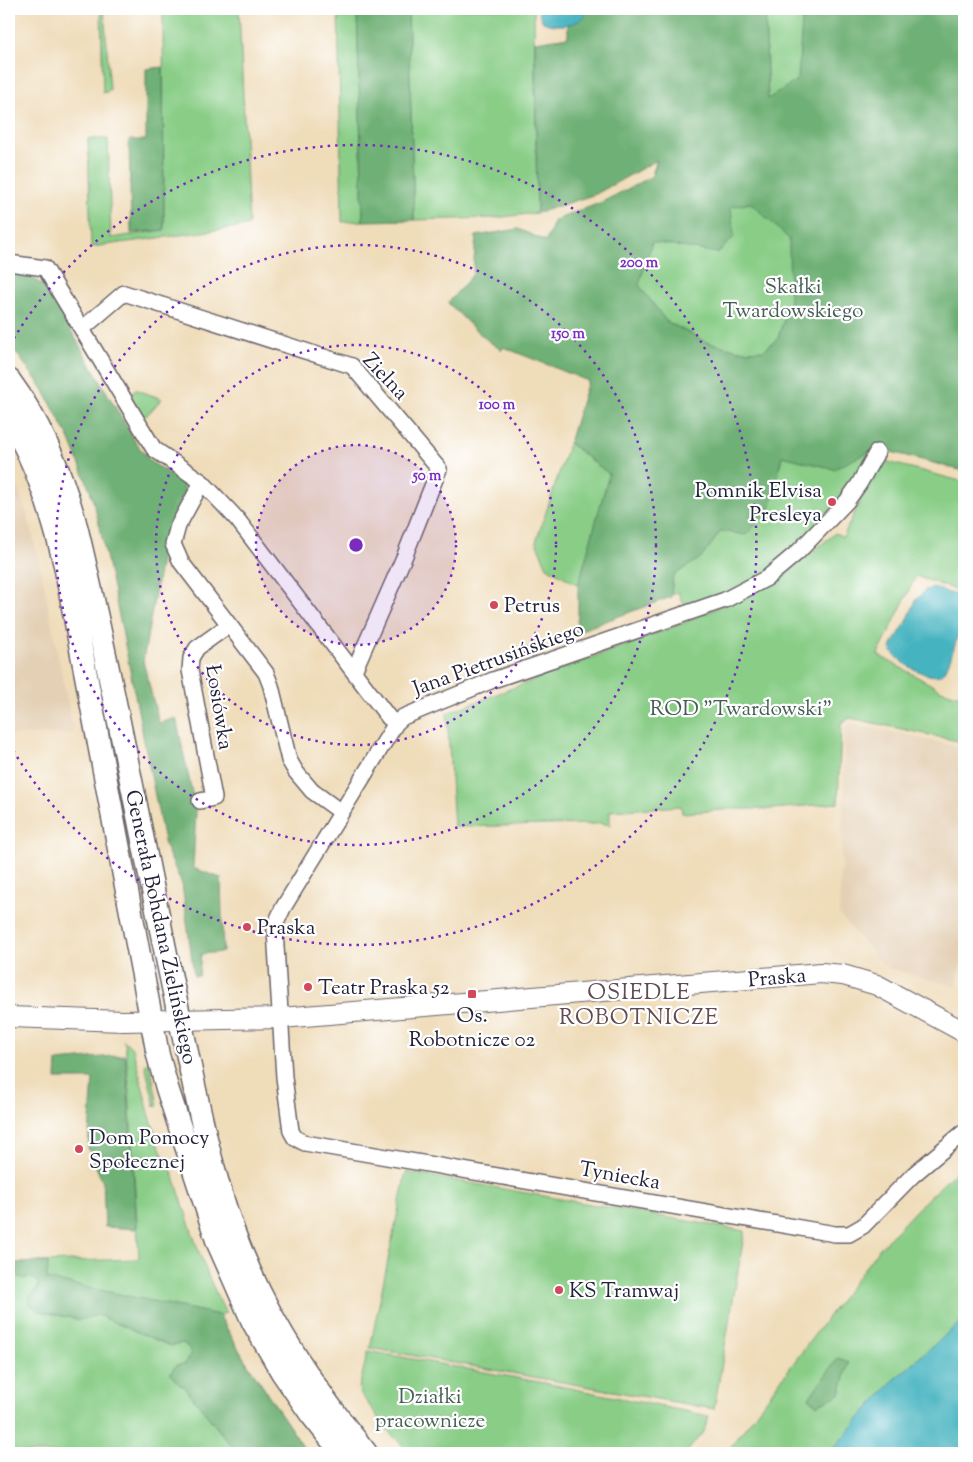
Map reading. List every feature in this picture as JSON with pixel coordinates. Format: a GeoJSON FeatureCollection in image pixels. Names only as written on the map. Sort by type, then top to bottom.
{"type":"FeatureCollection","features":[{"type":"Feature","properties":{"kind":"main road","name":"Generała Bohdana Zielińskiego"},"geometry":{"type":"LineString","coordinates":[[9,380],[26,404],[45,439],[63,481],[75,521],[89,579],[180,1021],[217,1181],[244,1258],[272,1318],[294,1357],[332,1411],[366,1453]]}},
{"type":"Feature","properties":{"kind":"main road","name":"Generała Bohdana Zielińskiego"},"geometry":{"type":"LineString","coordinates":[[9,417],[39,474],[54,518],[66,565],[152,1021],[167,1088],[206,1208],[229,1270],[253,1322],[282,1372],[311,1414],[342,1453]]}},
{"type":"Feature","properties":{"kind":"street"},"geometry":{"type":"LineString","coordinates":[[9,263],[46,268],[154,449],[202,482],[237,519],[389,718],[396,723]]}},
{"type":"Feature","properties":{"kind":"street","name":"Zielna"},"geometry":{"type":"LineString","coordinates":[[82,329],[124,293],[352,366],[439,469],[405,555],[354,671]]}},
{"type":"Feature","properties":{"kind":"street","name":"Jana Pietrusińskiego"},"geometry":{"type":"LineString","coordinates":[[284,1077],[276,923],[283,908],[396,723],[403,717],[493,680],[724,600],[767,578],[798,552],[847,501],[877,452]]}},
{"type":"Feature","properties":{"kind":"street"},"geometry":{"type":"LineString","coordinates":[[202,482],[178,526],[173,544],[181,562],[266,674],[271,686],[292,766],[312,791],[341,812]]}},
{"type":"Feature","properties":{"kind":"street","name":"Łosiówka"},"geometry":{"type":"LineString","coordinates":[[200,801],[214,798],[190,670],[191,658],[197,648],[229,625]]}},
{"type":"Feature","properties":{"kind":"street","name":"Praska"},"geometry":{"type":"LineString","coordinates":[[9,1017],[152,1021],[281,1018],[821,973],[844,975],[877,985],[964,1032]]}},
{"type":"Feature","properties":{"kind":"street","name":"Tyniecka"},"geometry":{"type":"LineString","coordinates":[[284,1077],[291,1131],[295,1138],[305,1143],[835,1234],[849,1234],[863,1226],[913,1175],[964,1132]]}},
{"type":"Feature","properties":{"kind":"shaded area"},"geometry":{"type":"Polygon","coordinates":[[[9,467],[27,513],[38,556],[74,734],[9,735],[9,467]]]}},
{"type":"Feature","properties":{"kind":"shaded area"},"geometry":{"type":"Polygon","coordinates":[[[850,723],[964,748],[964,955],[956,987],[885,967],[839,914],[844,794],[844,729],[850,723]]]}},
{"type":"Feature","properties":{"kind":"green space"},"geometry":{"type":"Polygon","coordinates":[[[101,9],[104,9],[110,91],[103,93],[101,9]]]}},
{"type":"Feature","properties":{"kind":"green space"},"geometry":{"type":"Polygon","coordinates":[[[163,9],[239,9],[249,225],[91,247],[88,139],[108,139],[111,238],[164,230],[163,9]]]}},
{"type":"Feature","properties":{"kind":"green space"},"geometry":{"type":"Polygon","coordinates":[[[338,9],[357,9],[363,221],[342,222],[338,9]]]}},
{"type":"Feature","properties":{"kind":"green space"},"geometry":{"type":"Polygon","coordinates":[[[357,9],[408,9],[414,220],[363,221],[357,9]]]}},
{"type":"Feature","properties":{"kind":"green space"},"geometry":{"type":"Polygon","coordinates":[[[408,9],[534,9],[537,213],[494,218],[414,220],[408,9]]]}},
{"type":"Feature","properties":{"kind":"green space","name":"Skałki Twardowskiego"},"geometry":{"type":"Polygon","coordinates":[[[568,9],[765,9],[768,99],[798,79],[802,20],[836,9],[964,9],[964,471],[877,448],[834,469],[782,456],[770,509],[746,535],[721,531],[702,557],[673,576],[671,597],[576,632],[578,586],[609,474],[569,443],[588,381],[503,347],[502,350],[480,334],[448,303],[473,274],[476,236],[518,229],[546,241],[555,220],[600,203],[649,178],[653,174],[657,160],[596,194],[537,213],[535,42],[568,37],[568,9]],[[751,203],[731,207],[734,237],[718,253],[652,242],[639,285],[666,321],[706,342],[744,351],[764,350],[778,338],[790,300],[789,239],[751,203]]]}},
{"type":"Feature","properties":{"kind":"green space","name":"Skałki Twardowskiego"},"geometry":{"type":"Polygon","coordinates":[[[765,9],[964,9],[964,471],[877,448],[853,486],[771,571],[736,590],[689,607],[682,602],[678,592],[578,630],[580,586],[547,567],[536,542],[569,443],[657,159],[767,100],[765,9]]]}},
{"type":"Feature","properties":{"kind":"green space"},"geometry":{"type":"Polygon","coordinates":[[[163,67],[164,230],[131,233],[129,140],[146,140],[146,69],[163,67]]]}},
{"type":"Feature","properties":{"kind":"green space"},"geometry":{"type":"Polygon","coordinates":[[[9,271],[29,275],[47,289],[136,443],[151,462],[181,481],[186,493],[164,543],[143,661],[159,723],[176,718],[196,811],[193,868],[221,878],[223,952],[201,954],[199,976],[194,976],[182,884],[165,846],[98,519],[90,490],[70,440],[43,389],[9,343],[9,271]]]}},
{"type":"Feature","properties":{"kind":"green space"},"geometry":{"type":"Polygon","coordinates":[[[135,389],[162,399],[144,418],[131,396],[135,389]]]}},
{"type":"Feature","properties":{"kind":"green space","name":"ROD \"Twardowski\""},"geometry":{"type":"Polygon","coordinates":[[[884,461],[964,482],[964,593],[916,576],[878,655],[941,690],[964,697],[964,710],[958,741],[850,718],[841,723],[838,803],[772,809],[735,809],[682,813],[681,806],[610,811],[610,825],[599,823],[454,827],[447,713],[686,622],[779,580],[835,533],[843,537],[878,463],[884,461]]]}},
{"type":"Feature","properties":{"kind":"green space"},"geometry":{"type":"Polygon","coordinates":[[[123,1039],[133,1049],[158,1142],[165,1161],[171,1168],[209,1278],[226,1313],[219,1315],[243,1357],[307,1453],[9,1453],[9,1263],[139,1259],[128,1074],[123,1039]]]}},
{"type":"Feature","properties":{"kind":"green space"},"geometry":{"type":"Polygon","coordinates":[[[125,1055],[137,1229],[105,1227],[103,1183],[88,1148],[93,1079],[56,1079],[57,1061],[125,1055]]]}},
{"type":"Feature","properties":{"kind":"green space"},"geometry":{"type":"Polygon","coordinates":[[[149,1060],[158,1105],[155,1106],[145,1065],[149,1060]]]}},
{"type":"Feature","properties":{"kind":"green space"},"geometry":{"type":"Polygon","coordinates":[[[964,1164],[964,1319],[895,1379],[829,1453],[725,1453],[878,1250],[964,1164]]]}},
{"type":"Feature","properties":{"kind":"green space","name":"KS Tramwaj"},"geometry":{"type":"Polygon","coordinates":[[[406,1172],[745,1231],[714,1409],[370,1348],[406,1172]]]}},
{"type":"Feature","properties":{"kind":"green space"},"geometry":{"type":"Polygon","coordinates":[[[48,1262],[47,1279],[219,1315],[243,1357],[307,1453],[237,1453],[183,1385],[181,1386],[170,1374],[176,1365],[185,1364],[191,1355],[190,1349],[183,1343],[170,1346],[97,1315],[80,1320],[39,1311],[30,1304],[31,1295],[38,1288],[38,1283],[28,1277],[26,1279],[14,1276],[9,1278],[9,1263],[48,1262]]]}},
{"type":"Feature","properties":{"kind":"green space","name":"Działki pracownicze"},"geometry":{"type":"Polygon","coordinates":[[[368,1351],[545,1383],[709,1416],[704,1431],[686,1453],[410,1453],[387,1430],[361,1394],[359,1388],[368,1351]]]}},
{"type":"Feature","properties":{"kind":"green space"},"geometry":{"type":"Polygon","coordinates":[[[838,1358],[849,1362],[840,1394],[817,1405],[809,1398],[838,1358]]]}},
{"type":"Feature","properties":{"kind":"water"},"geometry":{"type":"Polygon","coordinates":[[[539,9],[589,9],[582,19],[558,25],[543,22],[539,9]]]}},
{"type":"Feature","properties":{"kind":"water"},"geometry":{"type":"Polygon","coordinates":[[[933,587],[955,595],[964,605],[957,640],[947,667],[939,675],[932,676],[907,665],[894,655],[891,650],[916,600],[924,591],[933,587]]]}},
{"type":"Feature","properties":{"kind":"water"},"geometry":{"type":"Polygon","coordinates":[[[964,1319],[964,1453],[829,1453],[895,1379],[964,1319]]]}},
{"type":"Feature","properties":{"kind":"place","name":"Pomnik Elvisa Presleya"},"geometry":{"type":"Point","coordinates":[832,502]}},
{"type":"Feature","properties":{"kind":"place","name":"Petrus"},"geometry":{"type":"Point","coordinates":[494,605]}},
{"type":"Feature","properties":{"kind":"place","name":"Praska"},"geometry":{"type":"Point","coordinates":[247,927]}},
{"type":"Feature","properties":{"kind":"place","name":"Teatr Praska 52"},"geometry":{"type":"Point","coordinates":[308,987]}},
{"type":"Feature","properties":{"kind":"place","name":"Os. Robotnicze 02"},"geometry":{"type":"Point","coordinates":[472,994]}},
{"type":"Feature","properties":{"kind":"place","name":"Dom Pomocy Społecznej"},"geometry":{"type":"Point","coordinates":[79,1149]}},
{"type":"Feature","properties":{"kind":"place","name":"KS Tramwaj"},"geometry":{"type":"Point","coordinates":[559,1290]}},
{"type":"Feature","properties":{"kind":"district","name":"OSIEDLE ROBOTNICZE"},"geometry":{"type":"Point","coordinates":[639,1004]}}]}
